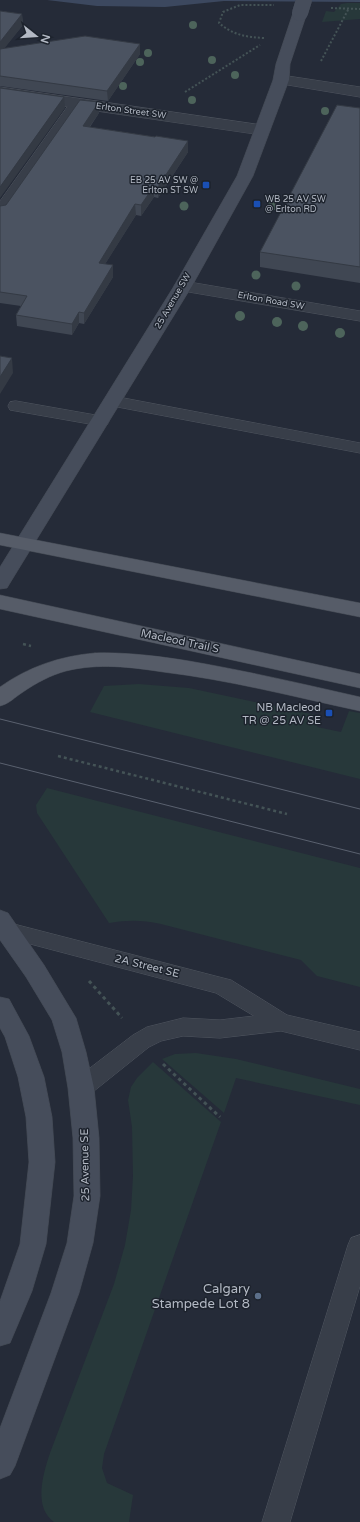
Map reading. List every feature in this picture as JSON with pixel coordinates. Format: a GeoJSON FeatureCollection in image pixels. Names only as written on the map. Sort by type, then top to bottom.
{"type":"FeatureCollection","features":[{"type":"Feature","properties":{"kind":"main road"},"geometry":{"type":"LineString","coordinates":[[0,539],[360,610]]}},
{"type":"Feature","properties":{"kind":"main road"},"geometry":{"type":"LineString","coordinates":[[0,554],[24,544]]}},
{"type":"Feature","properties":{"kind":"main road","name":"Macleod Trail S"},"geometry":{"type":"LineString","coordinates":[[0,602],[360,681]]}},
{"type":"Feature","properties":{"kind":"main road"},"geometry":{"type":"LineString","coordinates":[[0,699],[6,693],[47,670],[74,662],[108,659],[186,667],[360,704]]}},
{"type":"Feature","properties":{"kind":"street","name":"25 Avenue SW"},"geometry":{"type":"LineString","coordinates":[[0,583],[101,421],[182,286],[245,176],[281,80],[283,64],[302,6]]}},
{"type":"Feature","properties":{"kind":"street"},"geometry":{"type":"LineString","coordinates":[[281,80],[360,92]]}},
{"type":"Feature","properties":{"kind":"street","name":"Erlton Street SW"},"geometry":{"type":"LineString","coordinates":[[0,92],[262,130]]}},
{"type":"Feature","properties":{"kind":"street","name":"Erlton Road SW"},"geometry":{"type":"LineString","coordinates":[[182,286],[360,316]]}},
{"type":"Feature","properties":{"kind":"street","name":"25 Avenue SE"},"geometry":{"type":"LineString","coordinates":[[0,1466],[65,1293],[80,1243],[87,1196],[86,1138],[81,1088],[74,1052],[64,1018],[35,971],[3,924]]}},
{"type":"Feature","properties":{"kind":"street"},"geometry":{"type":"LineString","coordinates":[[0,1006],[16,1036],[31,1077],[39,1117],[42,1162],[33,1244],[18,1291],[0,1334]]}},
{"type":"Feature","properties":{"kind":"lane"},"geometry":{"type":"LineString","coordinates":[[0,212],[77,103]]}},
{"type":"Feature","properties":{"kind":"lane"},"geometry":{"type":"LineString","coordinates":[[113,401],[360,448]]}},
{"type":"Feature","properties":{"kind":"lane"},"geometry":{"type":"LineString","coordinates":[[16,406],[101,421]]}},
{"type":"Feature","properties":{"kind":"lane","name":"2A Street SE"},"geometry":{"type":"LineString","coordinates":[[3,924],[223,986],[281,1022],[360,1041]]}},
{"type":"Feature","properties":{"kind":"lane","name":"2A Street SE"},"geometry":{"type":"LineString","coordinates":[[81,1088],[141,1041],[155,1033],[182,1027],[220,1029],[281,1022]]}},
{"type":"Feature","properties":{"kind":"lane"},"geometry":{"type":"LineString","coordinates":[[276,1522],[360,1245]]}},
{"type":"Feature","properties":{"kind":"path"},"geometry":{"type":"LineString","coordinates":[[271,38],[240,37],[227,32],[219,23],[223,12],[240,5],[274,5]]}},
{"type":"Feature","properties":{"kind":"path"},"geometry":{"type":"LineString","coordinates":[[326,8],[360,9]]}},
{"type":"Feature","properties":{"kind":"path"},"geometry":{"type":"LineString","coordinates":[[321,62],[349,8]]}},
{"type":"Feature","properties":{"kind":"path"},"geometry":{"type":"LineString","coordinates":[[180,96],[264,42]]}},
{"type":"Feature","properties":{"kind":"path"},"geometry":{"type":"LineString","coordinates":[[58,756],[288,814]]}},
{"type":"Feature","properties":{"kind":"path"},"geometry":{"type":"LineString","coordinates":[[84,976],[126,1023]]}},
{"type":"Feature","properties":{"kind":"path"},"geometry":{"type":"LineString","coordinates":[[158,1059],[220,1117]]}},
{"type":"Feature","properties":{"kind":"shaded area"},"geometry":{"type":"Polygon","coordinates":[[[360,3],[360,19],[322,22],[326,11],[334,12],[341,4],[360,3]]]}},
{"type":"Feature","properties":{"kind":"shaded area"},"geometry":{"type":"Polygon","coordinates":[[[139,684],[189,688],[321,716],[317,727],[341,732],[349,711],[360,713],[360,779],[90,712],[104,686],[139,684]]]}},
{"type":"Feature","properties":{"kind":"shaded area"},"geometry":{"type":"Polygon","coordinates":[[[47,788],[360,868],[360,987],[317,976],[301,960],[161,924],[135,921],[109,923],[37,813],[36,805],[47,788]]]}},
{"type":"Feature","properties":{"kind":"shaded area"},"geometry":{"type":"Polygon","coordinates":[[[196,1053],[236,1059],[360,1089],[360,1105],[236,1078],[224,1113],[162,1059],[175,1054],[196,1053]]]}},
{"type":"Feature","properties":{"kind":"shaded area"},"geometry":{"type":"Polygon","coordinates":[[[153,1062],[221,1122],[104,1454],[102,1468],[107,1483],[133,1495],[129,1522],[54,1522],[48,1516],[44,1508],[42,1499],[43,1480],[50,1453],[114,1284],[125,1245],[131,1210],[133,1176],[132,1127],[128,1100],[131,1087],[137,1078],[153,1062]]]}},
{"type":"Feature","properties":{"kind":"water"},"geometry":{"type":"Polygon","coordinates":[[[47,0],[360,0],[360,2],[224,1],[165,7],[97,6],[47,0]]]}},
{"type":"Feature","properties":{"kind":"building"},"geometry":{"type":"Polygon","coordinates":[[[0,11],[22,14],[0,42],[0,11]]]}},
{"type":"Feature","properties":{"kind":"building"},"geometry":{"type":"Polygon","coordinates":[[[85,36],[140,44],[107,91],[0,76],[0,49],[85,36]]]}},
{"type":"Feature","properties":{"kind":"building"},"geometry":{"type":"Polygon","coordinates":[[[0,88],[64,97],[0,187],[0,88]]]}},
{"type":"Feature","properties":{"kind":"building"},"geometry":{"type":"Polygon","coordinates":[[[80,100],[99,102],[83,126],[188,141],[158,187],[154,186],[141,205],[135,204],[99,263],[113,265],[84,313],[79,312],[72,324],[16,315],[27,296],[0,292],[0,206],[6,205],[80,100]]]}},
{"type":"Feature","properties":{"kind":"building"},"geometry":{"type":"Polygon","coordinates":[[[337,105],[360,108],[360,267],[260,252],[337,105]]]}},
{"type":"Feature","properties":{"kind":"building"},"geometry":{"type":"Polygon","coordinates":[[[0,356],[12,358],[0,377],[0,356]]]}},
{"type":"Feature","properties":{"kind":"tram line"},"geometry":{"type":"LineString","coordinates":[[0,719],[360,809]]}},
{"type":"Feature","properties":{"kind":"tram line"},"geometry":{"type":"LineString","coordinates":[[0,763],[360,854]]}},
{"type":"Feature","properties":{"kind":"place","name":"EB 25 AV SW @ Erlton ST SW"},"geometry":{"type":"Point","coordinates":[206,185]}},
{"type":"Feature","properties":{"kind":"place","name":"WB 25 AV SW @ Erlton RD"},"geometry":{"type":"Point","coordinates":[257,204]}},
{"type":"Feature","properties":{"kind":"place","name":"NB Macleod TR @ 25 AV SE"},"geometry":{"type":"Point","coordinates":[329,713]}},
{"type":"Feature","properties":{"kind":"place","name":"Calgary Stampede Lot 8"},"geometry":{"type":"Point","coordinates":[258,1296]}}]}
